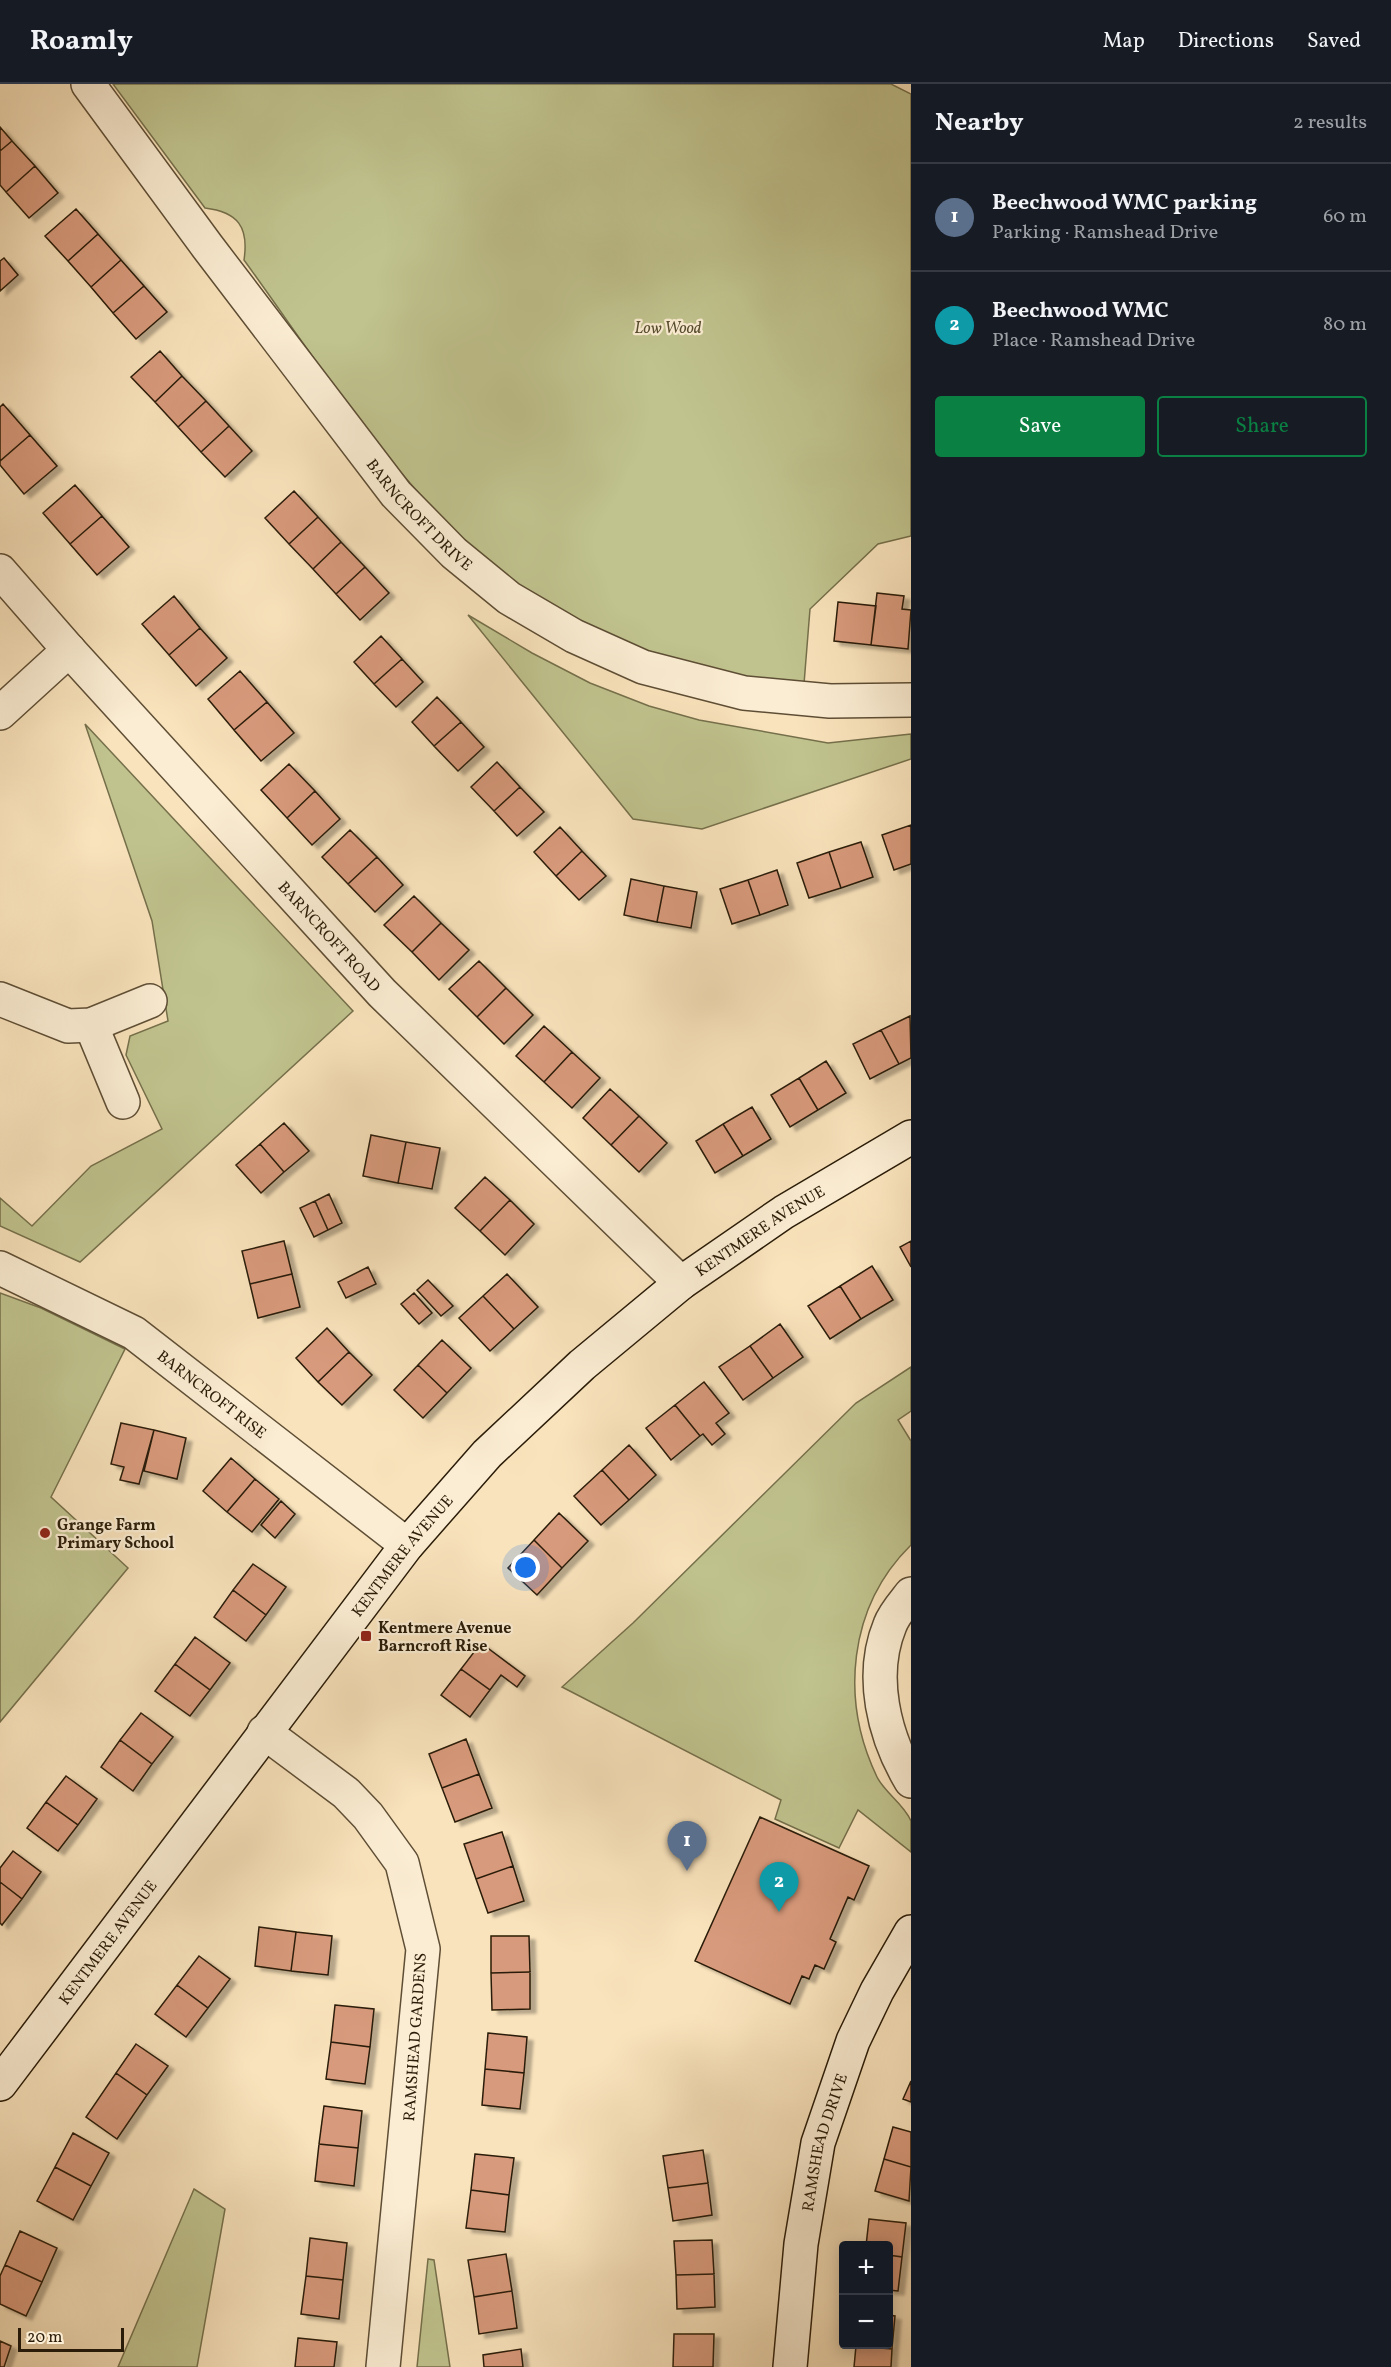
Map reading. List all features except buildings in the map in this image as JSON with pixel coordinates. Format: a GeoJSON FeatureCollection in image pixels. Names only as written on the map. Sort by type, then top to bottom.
{"type":"FeatureCollection","features":[{"type":"Feature","properties":{"kind":"street","name":"BARNCROFT DRIVE"},"geometry":{"type":"LineString","coordinates":[[88,84],[207,246],[396,494],[453,553],[509,598],[574,636],[643,667],[734,691],[830,701],[911,700]]}},
{"type":"Feature","properties":{"kind":"street","name":"BARNCROFT ROAD"},"geometry":{"type":"LineString","coordinates":[[0,571],[69,650],[382,993],[681,1283]]}},
{"type":"Feature","properties":{"kind":"street"},"geometry":{"type":"LineString","coordinates":[[0,713],[69,650]]}},
{"type":"Feature","properties":{"kind":"street"},"geometry":{"type":"LineString","coordinates":[[0,999],[68,1026],[91,1025],[150,1001]]}},
{"type":"Feature","properties":{"kind":"street"},"geometry":{"type":"LineString","coordinates":[[91,1025],[123,1102]]}},
{"type":"Feature","properties":{"kind":"street","name":"KENTMERE AVENUE"},"geometry":{"type":"LineString","coordinates":[[0,2084],[264,1732],[408,1545],[487,1454],[582,1365],[681,1283],[784,1212],[911,1137]]}},
{"type":"Feature","properties":{"kind":"street","name":"BARNCROFT RISE"},"geometry":{"type":"LineString","coordinates":[[0,1268],[58,1294],[134,1333],[408,1545]]}},
{"type":"Feature","properties":{"kind":"street"},"geometry":{"type":"LineString","coordinates":[[911,1594],[890,1623],[881,1659],[882,1708],[896,1757],[911,1781]]}},
{"type":"Feature","properties":{"kind":"street","name":"RAMSHEAD GARDENS"},"geometry":{"type":"LineString","coordinates":[[264,1732],[346,1793],[368,1816],[402,1863],[423,1949],[383,2367]]}},
{"type":"Feature","properties":{"kind":"street","name":"RAMSHEAD DRIVE"},"geometry":{"type":"LineString","coordinates":[[790,2367],[801,2244],[818,2143],[853,2041],[878,1990],[911,1932]]}},
{"type":"Feature","properties":{"kind":"green space","name":"Low Wood"},"geometry":{"type":"Polygon","coordinates":[[[113,84],[891,84],[911,94],[911,536],[878,544],[810,609],[804,684],[741,677],[679,662],[615,638],[554,608],[526,591],[463,539],[394,465],[332,384],[244,260],[245,239],[239,223],[226,213],[205,208],[113,84]]]}},
{"type":"Feature","properties":{"kind":"green space"},"geometry":{"type":"Polygon","coordinates":[[[468,615],[532,653],[590,683],[649,706],[699,720],[828,743],[911,734],[911,759],[702,829],[633,819],[468,615]]]}},
{"type":"Feature","properties":{"kind":"green space"},"geometry":{"type":"Polygon","coordinates":[[[85,724],[353,1011],[80,1262],[0,1226],[0,1198],[32,1226],[91,1166],[162,1129],[126,1055],[130,1036],[168,1021],[152,921],[85,724]]]}},
{"type":"Feature","properties":{"kind":"green space","name":"Grange Farm Primary School"},"geometry":{"type":"Polygon","coordinates":[[[0,1293],[41,1308],[125,1349],[51,1497],[128,1568],[0,1722],[0,1293]]]}},
{"type":"Feature","properties":{"kind":"green space"},"geometry":{"type":"Polygon","coordinates":[[[911,1367],[911,1411],[898,1420],[911,1441],[911,1545],[890,1570],[874,1597],[863,1625],[856,1655],[855,1686],[858,1717],[865,1747],[877,1777],[911,1821],[911,1852],[858,1810],[839,1848],[775,1819],[781,1800],[562,1687],[633,1623],[856,1403],[911,1367]]]}},
{"type":"Feature","properties":{"kind":"green space"},"geometry":{"type":"Polygon","coordinates":[[[194,2189],[225,2209],[197,2367],[118,2367],[194,2189]]]}},
{"type":"Feature","properties":{"kind":"green space"},"geometry":{"type":"Polygon","coordinates":[[[428,2259],[434,2260],[450,2367],[417,2367],[428,2259]]]}},
{"type":"Feature","properties":{"kind":"place","name":"Grange Farm Primary School"},"geometry":{"type":"Point","coordinates":[45,1533]}},
{"type":"Feature","properties":{"kind":"place","name":"Kentmere Avenue Barncroft Rise"},"geometry":{"type":"Point","coordinates":[366,1636]}},
{"type":"Feature","properties":{"kind":"place","name":"Beechwood WMC parking"},"geometry":{"type":"Point","coordinates":[687,1871]}},
{"type":"Feature","properties":{"kind":"place","name":"Beechwood WMC"},"geometry":{"type":"Point","coordinates":[779,1912]}}]}
